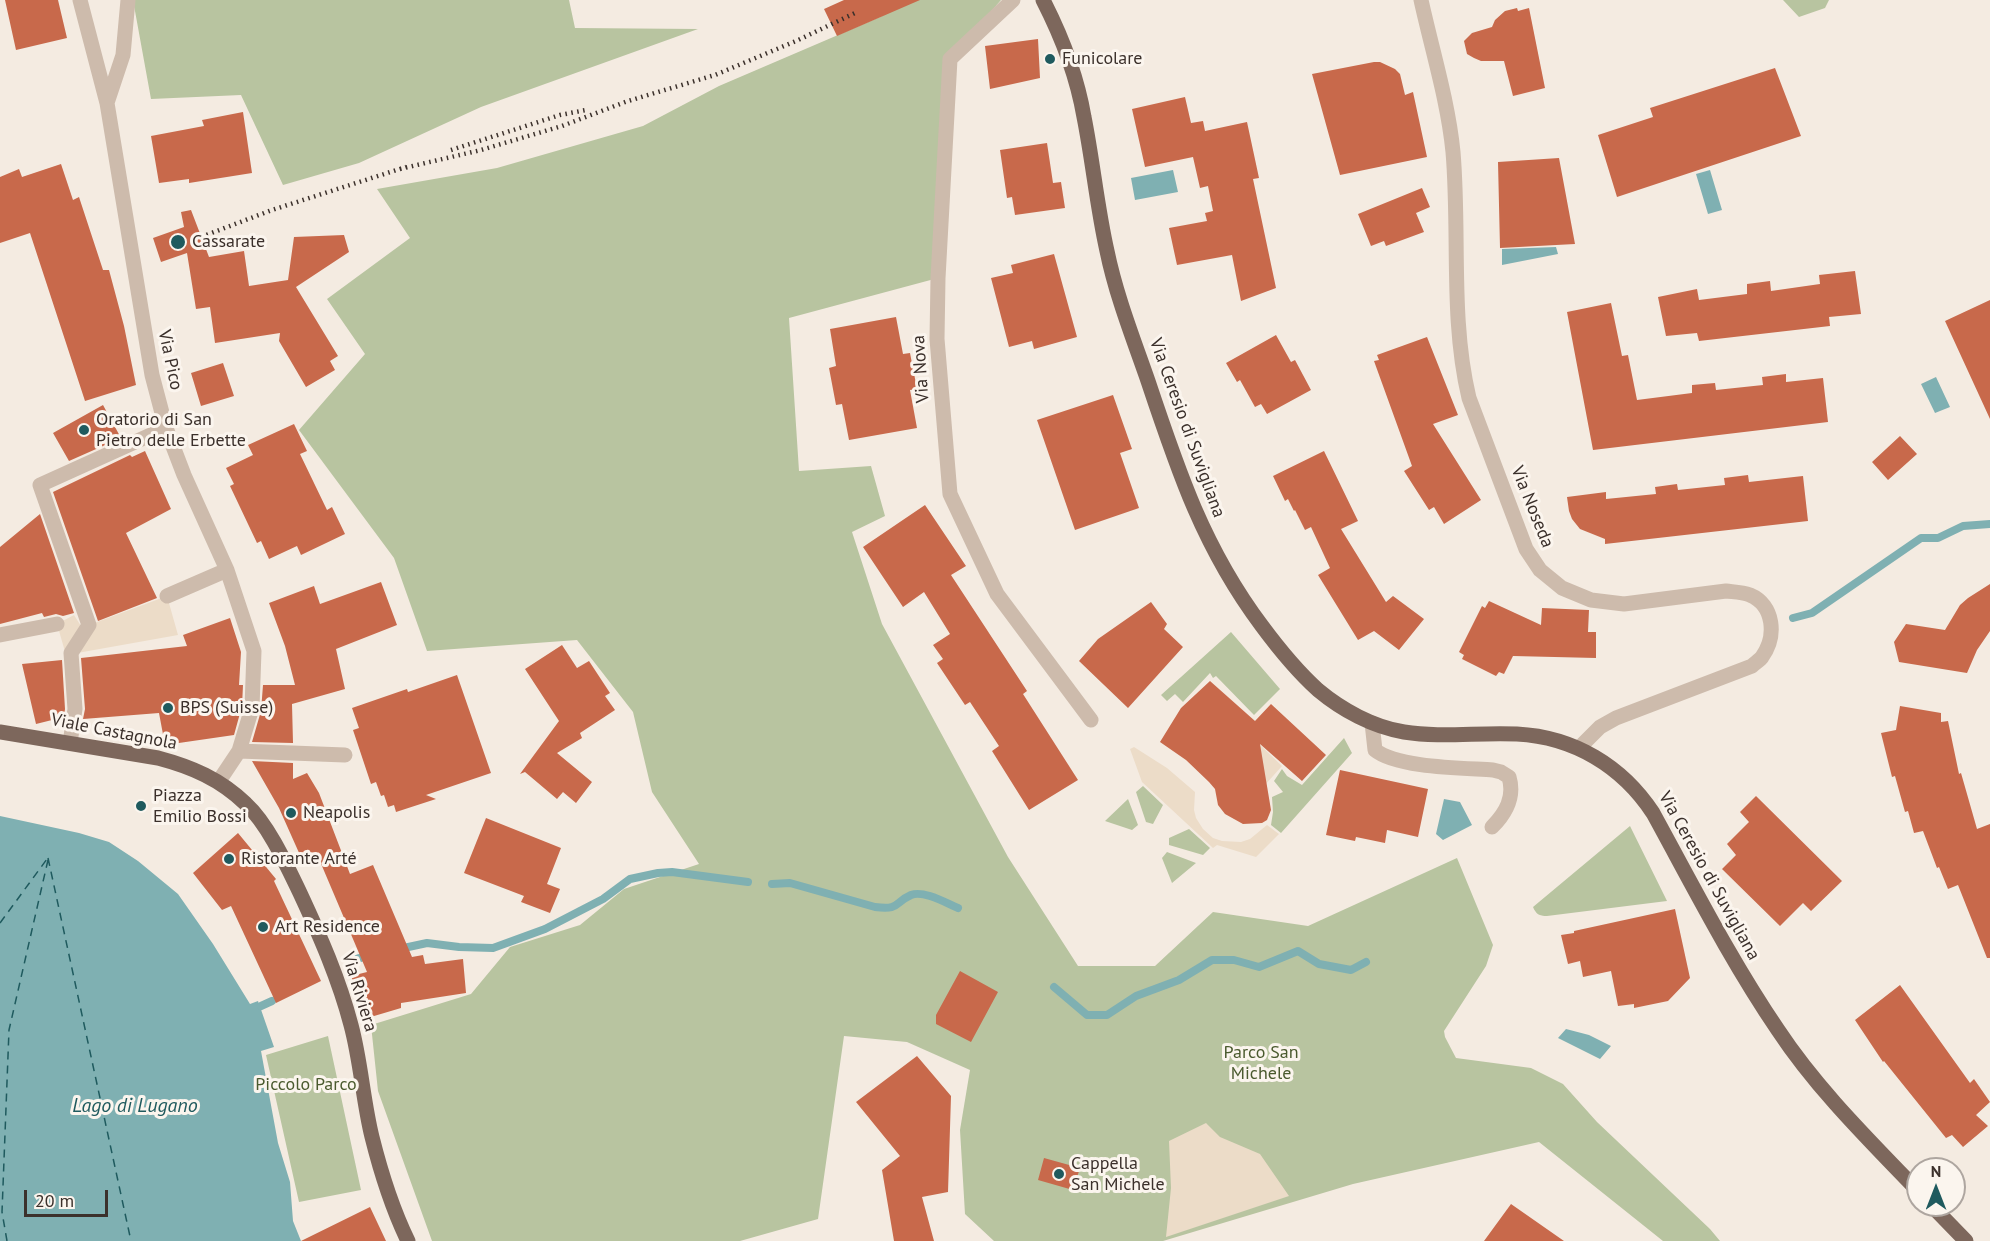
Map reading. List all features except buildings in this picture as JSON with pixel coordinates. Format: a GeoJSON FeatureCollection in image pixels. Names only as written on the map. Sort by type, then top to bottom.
{"type":"FeatureCollection","features":[{"type":"Feature","properties":{"kind":"main road","name":"Via Ceresio di Suvigliana"},"geometry":{"type":"LineString","coordinates":[[1043,0],[1068,56],[1084,115],[1101,224],[1115,283],[1180,477],[1219,560],[1245,603],[1276,645],[1319,690],[1346,710],[1372,723],[1401,732],[1428,735],[1519,734],[1562,742],[1597,757],[1627,780],[1641,794],[1653,813],[1734,962],[1779,1032],[1839,1108],[1906,1178]]}},
{"type":"Feature","properties":{"kind":"main road","name":"Viale Castagnola"},"geometry":{"type":"LineString","coordinates":[[0,732],[158,758],[182,765],[219,781]]}},
{"type":"Feature","properties":{"kind":"main road","name":"Via Riviera"},"geometry":{"type":"LineString","coordinates":[[219,781],[248,806],[269,835],[286,864],[317,931],[340,987],[352,1027],[372,1137],[390,1198],[408,1241]]}},
{"type":"Feature","properties":{"kind":"main road"},"geometry":{"type":"LineString","coordinates":[[1943,1217],[1966,1241]]}},
{"type":"Feature","properties":{"kind":"street","name":"Via Pico"},"geometry":{"type":"LineString","coordinates":[[80,0],[107,103],[152,375],[166,428],[184,475],[227,570],[254,651],[252,708],[239,751],[219,781]]}},
{"type":"Feature","properties":{"kind":"street"},"geometry":{"type":"LineString","coordinates":[[107,103],[123,56],[128,0]]}},
{"type":"Feature","properties":{"kind":"street","name":"Via Nova"},"geometry":{"type":"LineString","coordinates":[[1013,0],[950,59],[938,278],[937,339],[951,494],[997,594],[1091,720]]}},
{"type":"Feature","properties":{"kind":"street","name":"Via Noseda"},"geometry":{"type":"LineString","coordinates":[[1421,0],[1446,107],[1452,150],[1464,375],[1469,398],[1518,533],[1532,560],[1540,570],[1562,588],[1590,600],[1623,604],[1726,591],[1738,592],[1748,594],[1764,604],[1771,620],[1769,642],[1762,657],[1752,666],[1616,718],[1600,727],[1579,748]]}},
{"type":"Feature","properties":{"kind":"street"},"geometry":{"type":"LineString","coordinates":[[70,743],[75,709],[71,653],[89,625],[40,485],[166,428]]}},
{"type":"Feature","properties":{"kind":"street"},"geometry":{"type":"LineString","coordinates":[[167,596],[227,570]]}},
{"type":"Feature","properties":{"kind":"street"},"geometry":{"type":"LineString","coordinates":[[0,635],[57,624]]}},
{"type":"Feature","properties":{"kind":"street"},"geometry":{"type":"LineString","coordinates":[[1372,723],[1375,750],[1388,758],[1438,766],[1494,770],[1509,777],[1511,791],[1507,808],[1503,817],[1492,827]]}},
{"type":"Feature","properties":{"kind":"street"},"geometry":{"type":"LineString","coordinates":[[239,751],[345,755]]}},
{"type":"Feature","properties":{"kind":"green space"},"geometry":{"type":"Polygon","coordinates":[[[133,0],[569,0],[575,28],[698,29],[481,107],[359,163],[283,185],[241,95],[151,99],[133,0]]]}},
{"type":"Feature","properties":{"kind":"green space","name":"Parco San Michele"},"geometry":{"type":"Polygon","coordinates":[[[909,0],[1001,0],[950,59],[938,278],[789,318],[799,471],[871,466],[885,516],[852,532],[882,624],[1008,857],[1078,966],[1155,966],[1213,912],[1308,926],[1457,858],[1493,945],[1486,966],[1444,1031],[1456,1058],[1531,1068],[1563,1084],[1597,1122],[1720,1241],[1663,1241],[1539,1142],[1353,1184],[1163,1241],[994,1241],[965,1214],[960,1130],[970,1070],[907,1042],[844,1036],[818,1219],[740,1241],[432,1241],[378,1091],[371,1025],[471,994],[510,947],[580,925],[624,889],[699,864],[652,792],[633,712],[577,640],[427,651],[394,558],[299,430],[365,354],[327,299],[410,238],[377,189],[497,168],[643,126],[719,86],[880,17],[909,0]]]}},
{"type":"Feature","properties":{"kind":"green space"},"geometry":{"type":"Polygon","coordinates":[[[1783,0],[1829,0],[1825,8],[1799,17],[1783,0]]]}},
{"type":"Feature","properties":{"kind":"green space"},"geometry":{"type":"Polygon","coordinates":[[[1231,632],[1280,689],[1254,715],[1216,676],[1213,678],[1210,673],[1183,702],[1175,694],[1167,701],[1161,695],[1231,632]]]}},
{"type":"Feature","properties":{"kind":"green space"},"geometry":{"type":"Polygon","coordinates":[[[1344,738],[1352,753],[1281,833],[1271,825],[1272,797],[1283,792],[1274,781],[1282,769],[1287,776],[1302,785],[1344,738]]]}},
{"type":"Feature","properties":{"kind":"green space"},"geometry":{"type":"Polygon","coordinates":[[[1143,786],[1163,805],[1153,824],[1146,822],[1136,792],[1143,786]]]}},
{"type":"Feature","properties":{"kind":"green space"},"geometry":{"type":"Polygon","coordinates":[[[1128,799],[1138,825],[1132,830],[1105,821],[1128,799]]]}},
{"type":"Feature","properties":{"kind":"green space"},"geometry":{"type":"Polygon","coordinates":[[[1630,826],[1667,901],[1547,916],[1537,913],[1533,907],[1630,826]]]}},
{"type":"Feature","properties":{"kind":"green space"},"geometry":{"type":"Polygon","coordinates":[[[1189,829],[1210,848],[1203,855],[1169,845],[1169,838],[1189,829]]]}},
{"type":"Feature","properties":{"kind":"green space"},"geometry":{"type":"Polygon","coordinates":[[[1167,852],[1196,863],[1172,883],[1162,858],[1167,852]]]}},
{"type":"Feature","properties":{"kind":"green space","name":"Piccolo Parco"},"geometry":{"type":"Polygon","coordinates":[[[328,1036],[361,1190],[299,1202],[266,1055],[328,1036]]]}},
{"type":"Feature","properties":{"kind":"shaded area"},"geometry":{"type":"Polygon","coordinates":[[[167,596],[178,635],[66,655],[57,624],[74,615],[81,626],[89,625],[167,596]]]}},
{"type":"Feature","properties":{"kind":"shaded area"},"geometry":{"type":"Polygon","coordinates":[[[1257,742],[1282,766],[1264,786],[1257,742]]]}},
{"type":"Feature","properties":{"kind":"shaded area"},"geometry":{"type":"Polygon","coordinates":[[[1134,747],[1167,768],[1195,792],[1196,818],[1213,838],[1241,842],[1250,839],[1267,825],[1279,834],[1256,857],[1217,845],[1213,848],[1142,782],[1130,749],[1134,747]]]}},
{"type":"Feature","properties":{"kind":"shaded area"},"geometry":{"type":"Polygon","coordinates":[[[1206,1123],[1220,1137],[1260,1154],[1289,1196],[1166,1237],[1171,1188],[1169,1141],[1206,1123]]]}},
{"type":"Feature","properties":{"kind":"water"},"geometry":{"type":"Polygon","coordinates":[[[1173,170],[1178,192],[1135,200],[1131,178],[1173,170]]]}},
{"type":"Feature","properties":{"kind":"water"},"geometry":{"type":"Polygon","coordinates":[[[1710,170],[1722,210],[1708,214],[1696,174],[1710,170]]]}},
{"type":"Feature","properties":{"kind":"water"},"geometry":{"type":"Polygon","coordinates":[[[1556,247],[1558,254],[1502,265],[1502,249],[1556,247]]]}},
{"type":"Feature","properties":{"kind":"water"},"geometry":{"type":"Polygon","coordinates":[[[1936,377],[1950,407],[1935,413],[1921,384],[1936,377]]]}},
{"type":"Feature","properties":{"kind":"water"},"geometry":{"type":"Polygon","coordinates":[[[1444,799],[1460,802],[1472,825],[1443,840],[1436,834],[1444,799]]]}},
{"type":"Feature","properties":{"kind":"water","name":"Lago di Lugano"},"geometry":{"type":"Polygon","coordinates":[[[0,816],[109,842],[138,861],[178,894],[213,944],[250,1004],[258,1001],[274,1047],[261,1051],[278,1143],[290,1182],[293,1221],[301,1241],[0,1241],[0,816]]]}},
{"type":"Feature","properties":{"kind":"water"},"geometry":{"type":"Polygon","coordinates":[[[1566,1029],[1589,1035],[1611,1046],[1600,1059],[1558,1038],[1566,1029]]]}},
{"type":"Feature","properties":{"kind":"waterway"},"geometry":{"type":"LineString","coordinates":[[1793,618],[1812,613],[1921,538],[1938,538],[1963,526],[1990,524]]}},
{"type":"Feature","properties":{"kind":"waterway"},"geometry":{"type":"LineString","coordinates":[[399,949],[427,943],[493,948],[545,929],[603,899],[630,879],[658,873],[672,872],[748,882]]}},
{"type":"Feature","properties":{"kind":"waterway"},"geometry":{"type":"LineString","coordinates":[[772,884],[790,883],[875,907],[893,907],[911,895],[922,894],[958,908]]}},
{"type":"Feature","properties":{"kind":"waterway"},"geometry":{"type":"LineString","coordinates":[[1054,987],[1087,1015],[1107,1015],[1136,996],[1179,980],[1212,960],[1234,960],[1259,967],[1298,951],[1319,964],[1351,970],[1366,962]]}},
{"type":"Feature","properties":{"kind":"waterway"},"geometry":{"type":"LineString","coordinates":[[352,960],[372,955]]}},
{"type":"Feature","properties":{"kind":"waterway"},"geometry":{"type":"LineString","coordinates":[[261,1006],[272,1001]]}},
{"type":"Feature","properties":{"kind":"ferry route"},"geometry":{"type":"LineString","coordinates":[[48,858],[131,1241]]}},
{"type":"Feature","properties":{"kind":"ferry route"},"geometry":{"type":"LineString","coordinates":[[0,923],[47,859]]}},
{"type":"Feature","properties":{"kind":"ferry route"},"geometry":{"type":"LineString","coordinates":[[7,1241],[2,1212],[9,1030],[48,860]]}},
{"type":"Feature","properties":{"kind":"railway"},"geometry":{"type":"LineString","coordinates":[[400,169],[481,150],[562,126],[628,101],[715,75],[855,13]]}},
{"type":"Feature","properties":{"kind":"railway"},"geometry":{"type":"LineString","coordinates":[[451,150],[560,115],[586,110]]}},
{"type":"Feature","properties":{"kind":"railway"},"geometry":{"type":"LineString","coordinates":[[201,237],[272,210],[406,167]]}},
{"type":"Feature","properties":{"kind":"place","name":"Funicolare"},"geometry":{"type":"Point","coordinates":[1050,59]}},
{"type":"Feature","properties":{"kind":"place","name":"Cassarate"},"geometry":{"type":"Point","coordinates":[178,242]}},
{"type":"Feature","properties":{"kind":"place","name":"Oratorio di San Pietro delle Erbette"},"geometry":{"type":"Point","coordinates":[84,430]}},
{"type":"Feature","properties":{"kind":"place","name":"BPS (Suisse)"},"geometry":{"type":"Point","coordinates":[168,708]}},
{"type":"Feature","properties":{"kind":"place","name":"Piazza Emilio Bossi"},"geometry":{"type":"Point","coordinates":[141,806]}},
{"type":"Feature","properties":{"kind":"place","name":"Neapolis"},"geometry":{"type":"Point","coordinates":[291,813]}},
{"type":"Feature","properties":{"kind":"place","name":"Ristorante Arté"},"geometry":{"type":"Point","coordinates":[229,859]}},
{"type":"Feature","properties":{"kind":"place","name":"Art Residence"},"geometry":{"type":"Point","coordinates":[263,927]}},
{"type":"Feature","properties":{"kind":"place","name":"Cappella San Michele"},"geometry":{"type":"Point","coordinates":[1059,1174]}}]}
